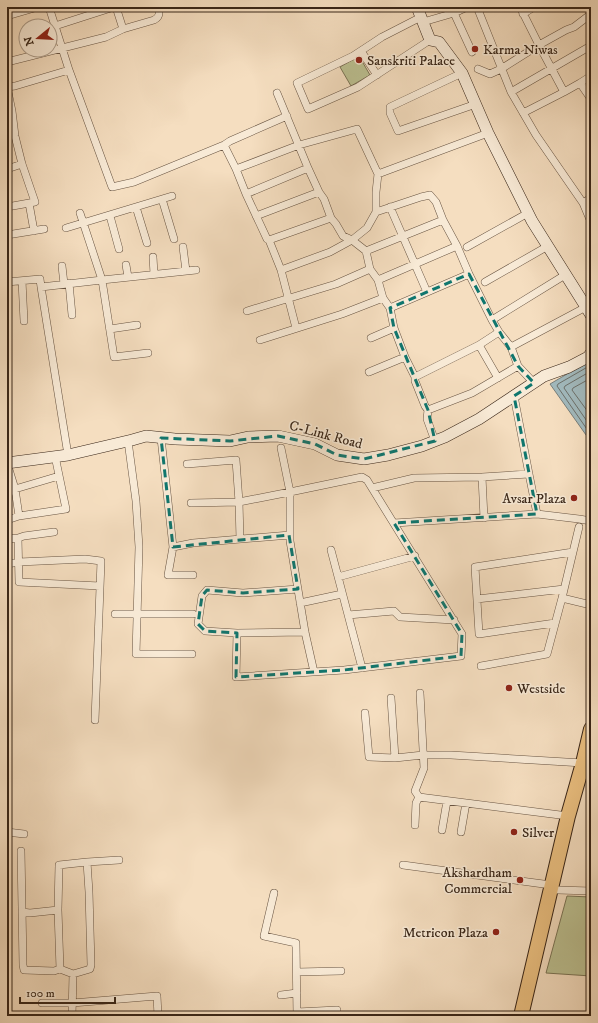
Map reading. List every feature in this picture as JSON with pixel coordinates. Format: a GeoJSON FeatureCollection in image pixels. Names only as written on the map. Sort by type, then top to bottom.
{"type":"FeatureCollection","features":[{"type":"Feature","properties":{"kind":"highway"},"geometry":{"type":"LineString","coordinates":[[521,1016],[587,762],[591,729]]}},
{"type":"Feature","properties":{"kind":"highway"},"geometry":{"type":"LineString","coordinates":[[529,1016],[568,816],[587,762]]}},
{"type":"Feature","properties":{"kind":"street"},"geometry":{"type":"LineString","coordinates":[[7,16],[38,7]]}},
{"type":"Feature","properties":{"kind":"street"},"geometry":{"type":"LineString","coordinates":[[49,7],[52,18]]}},
{"type":"Feature","properties":{"kind":"street"},"geometry":{"type":"LineString","coordinates":[[58,25],[115,7],[123,30]]}},
{"type":"Feature","properties":{"kind":"street"},"geometry":{"type":"LineString","coordinates":[[7,62],[106,37],[154,20],[160,15],[158,7]]}},
{"type":"Feature","properties":{"kind":"street"},"geometry":{"type":"LineString","coordinates":[[466,7],[454,13],[420,15],[353,56],[297,83],[308,109],[358,87],[430,40],[439,42],[462,73],[488,133],[528,213],[588,311],[511,347]]}},
{"type":"Feature","properties":{"kind":"street"},"geometry":{"type":"LineString","coordinates":[[477,7],[511,92],[536,135],[583,203],[591,222]]}},
{"type":"Feature","properties":{"kind":"street"},"geometry":{"type":"LineString","coordinates":[[534,7],[522,10],[564,92]]}},
{"type":"Feature","properties":{"kind":"street"},"geometry":{"type":"LineString","coordinates":[[454,13],[472,52]]}},
{"type":"Feature","properties":{"kind":"street"},"geometry":{"type":"LineString","coordinates":[[478,69],[490,74],[501,69],[539,45],[574,27],[591,14]]}},
{"type":"Feature","properties":{"kind":"street"},"geometry":{"type":"LineString","coordinates":[[420,15],[430,40]]}},
{"type":"Feature","properties":{"kind":"street"},"geometry":{"type":"LineString","coordinates":[[58,35],[68,70],[112,187],[134,182],[224,145],[287,116]]}},
{"type":"Feature","properties":{"kind":"street"},"geometry":{"type":"LineString","coordinates":[[511,92],[551,68],[591,47]]}},
{"type":"Feature","properties":{"kind":"street"},"geometry":{"type":"LineString","coordinates":[[361,51],[377,75]]}},
{"type":"Feature","properties":{"kind":"street"},"geometry":{"type":"LineString","coordinates":[[7,207],[35,202],[22,164],[15,136],[9,111],[7,87],[68,70]]}},
{"type":"Feature","properties":{"kind":"street"},"geometry":{"type":"LineString","coordinates":[[462,73],[390,107],[390,113],[398,131],[476,104]]}},
{"type":"Feature","properties":{"kind":"street"},"geometry":{"type":"LineString","coordinates":[[523,113],[591,76]]}},
{"type":"Feature","properties":{"kind":"street"},"geometry":{"type":"LineString","coordinates":[[580,83],[591,99]]}},
{"type":"Feature","properties":{"kind":"street"},"geometry":{"type":"LineString","coordinates":[[277,93],[308,168],[319,192],[324,199],[331,218],[343,236],[352,240],[366,251],[370,269],[378,280],[383,298],[390,308],[394,328],[405,357],[416,377],[415,381],[428,410],[427,419],[435,441]]}},
{"type":"Feature","properties":{"kind":"street"},"geometry":{"type":"LineString","coordinates":[[236,169],[299,145],[357,129],[378,174],[376,212],[367,228],[352,240],[330,252],[280,270]]}},
{"type":"Feature","properties":{"kind":"street"},"geometry":{"type":"LineString","coordinates":[[378,174],[488,133]]}},
{"type":"Feature","properties":{"kind":"street"},"geometry":{"type":"LineString","coordinates":[[7,139],[15,136]]}},
{"type":"Feature","properties":{"kind":"street"},"geometry":{"type":"LineString","coordinates":[[224,145],[256,216],[267,239],[269,240],[280,270],[296,328]]}},
{"type":"Feature","properties":{"kind":"street"},"geometry":{"type":"LineString","coordinates":[[7,169],[22,164]]}},
{"type":"Feature","properties":{"kind":"street"},"geometry":{"type":"LineString","coordinates":[[246,194],[308,168]]}},
{"type":"Feature","properties":{"kind":"street"},"geometry":{"type":"LineString","coordinates":[[256,216],[319,192]]}},
{"type":"Feature","properties":{"kind":"street"},"geometry":{"type":"LineString","coordinates":[[376,212],[430,195],[436,202],[443,220],[492,320],[511,347],[518,366],[534,383]]}},
{"type":"Feature","properties":{"kind":"street"},"geometry":{"type":"LineString","coordinates":[[66,228],[84,224],[172,196]]}},
{"type":"Feature","properties":{"kind":"street"},"geometry":{"type":"LineString","coordinates":[[583,203],[591,198]]}},
{"type":"Feature","properties":{"kind":"street"},"geometry":{"type":"LineString","coordinates":[[162,199],[174,240]]}},
{"type":"Feature","properties":{"kind":"street"},"geometry":{"type":"LineString","coordinates":[[29,203],[34,231]]}},
{"type":"Feature","properties":{"kind":"street"},"geometry":{"type":"LineString","coordinates":[[136,207],[146,243]]}},
{"type":"Feature","properties":{"kind":"street"},"geometry":{"type":"LineString","coordinates":[[390,207],[427,292]]}},
{"type":"Feature","properties":{"kind":"street"},"geometry":{"type":"LineString","coordinates":[[80,213],[102,280],[114,357],[148,353]]}},
{"type":"Feature","properties":{"kind":"street"},"geometry":{"type":"LineString","coordinates":[[467,247],[528,213]]}},
{"type":"Feature","properties":{"kind":"street"},"geometry":{"type":"LineString","coordinates":[[110,216],[119,249]]}},
{"type":"Feature","properties":{"kind":"street"},"geometry":{"type":"LineString","coordinates":[[269,240],[331,218]]}},
{"type":"Feature","properties":{"kind":"street"},"geometry":{"type":"LineString","coordinates":[[366,251],[443,220]]}},
{"type":"Feature","properties":{"kind":"street"},"geometry":{"type":"LineString","coordinates":[[7,235],[44,229]]}},
{"type":"Feature","properties":{"kind":"street"},"geometry":{"type":"LineString","coordinates":[[378,280],[457,246]]}},
{"type":"Feature","properties":{"kind":"street"},"geometry":{"type":"LineString","coordinates":[[485,282],[548,246]]}},
{"type":"Feature","properties":{"kind":"street"},"geometry":{"type":"LineString","coordinates":[[183,247],[186,271]]}},
{"type":"Feature","properties":{"kind":"street"},"geometry":{"type":"LineString","coordinates":[[153,257],[154,274]]}},
{"type":"Feature","properties":{"kind":"street"},"geometry":{"type":"LineString","coordinates":[[126,265],[128,277]]}},
{"type":"Feature","properties":{"kind":"street"},"geometry":{"type":"LineString","coordinates":[[62,266],[67,284],[72,315]]}},
{"type":"Feature","properties":{"kind":"street"},"geometry":{"type":"LineString","coordinates":[[247,312],[336,284],[370,269]]}},
{"type":"Feature","properties":{"kind":"street"},"geometry":{"type":"LineString","coordinates":[[41,286],[196,270]]}},
{"type":"Feature","properties":{"kind":"street"},"geometry":{"type":"LineString","coordinates":[[390,308],[469,274]]}},
{"type":"Feature","properties":{"kind":"street"},"geometry":{"type":"LineString","coordinates":[[492,320],[566,275]]}},
{"type":"Feature","properties":{"kind":"street"},"geometry":{"type":"LineString","coordinates":[[7,282],[40,280],[68,454]]}},
{"type":"Feature","properties":{"kind":"street"},"geometry":{"type":"LineString","coordinates":[[22,281],[24,321]]}},
{"type":"Feature","properties":{"kind":"street"},"geometry":{"type":"LineString","coordinates":[[260,340],[342,314],[383,298]]}},
{"type":"Feature","properties":{"kind":"street"},"geometry":{"type":"LineString","coordinates":[[110,329],[137,325]]}},
{"type":"Feature","properties":{"kind":"street"},"geometry":{"type":"LineString","coordinates":[[371,338],[394,328]]}},
{"type":"Feature","properties":{"kind":"street"},"geometry":{"type":"LineString","coordinates":[[416,377],[479,345],[499,332]]}},
{"type":"Feature","properties":{"kind":"street"},"geometry":{"type":"LineString","coordinates":[[479,345],[498,378]]}},
{"type":"Feature","properties":{"kind":"street","name":"C-Link Road"},"geometry":{"type":"LineString","coordinates":[[7,463],[68,454],[146,436],[230,441],[248,437],[278,436],[315,444],[338,455],[364,459],[388,455],[422,446],[445,437],[479,419],[544,376],[569,367],[588,357],[591,353]]}},
{"type":"Feature","properties":{"kind":"street"},"geometry":{"type":"LineString","coordinates":[[369,372],[405,357]]}},
{"type":"Feature","properties":{"kind":"street"},"geometry":{"type":"LineString","coordinates":[[428,410],[472,393],[518,366]]}},
{"type":"Feature","properties":{"kind":"street"},"geometry":{"type":"LineString","coordinates":[[514,396],[536,514]]}},
{"type":"Feature","properties":{"kind":"street"},"geometry":{"type":"LineString","coordinates":[[161,438],[173,547],[168,575],[193,575]]}},
{"type":"Feature","properties":{"kind":"street"},"geometry":{"type":"LineString","coordinates":[[128,441],[136,501],[139,548],[136,654],[192,654]]}},
{"type":"Feature","properties":{"kind":"street"},"geometry":{"type":"LineString","coordinates":[[281,448],[290,492],[290,541],[305,632],[314,672]]}},
{"type":"Feature","properties":{"kind":"street"},"geometry":{"type":"LineString","coordinates":[[7,520],[19,516],[66,509],[55,456]]}},
{"type":"Feature","properties":{"kind":"street"},"geometry":{"type":"LineString","coordinates":[[187,464],[236,460],[240,539]]}},
{"type":"Feature","properties":{"kind":"street"},"geometry":{"type":"LineString","coordinates":[[7,463],[15,489],[19,516]]}},
{"type":"Feature","properties":{"kind":"street"},"geometry":{"type":"LineString","coordinates":[[372,488],[414,478],[482,477],[529,474]]}},
{"type":"Feature","properties":{"kind":"street"},"geometry":{"type":"LineString","coordinates":[[7,493],[15,489],[58,476]]}},
{"type":"Feature","properties":{"kind":"street"},"geometry":{"type":"LineString","coordinates":[[190,503],[239,502],[362,477],[367,480],[462,634],[461,656],[362,668],[236,677],[237,633]]}},
{"type":"Feature","properties":{"kind":"street"},"geometry":{"type":"LineString","coordinates":[[482,477],[484,518]]}},
{"type":"Feature","properties":{"kind":"street"},"geometry":{"type":"LineString","coordinates":[[394,523],[536,514],[591,521]]}},
{"type":"Feature","properties":{"kind":"street"},"geometry":{"type":"LineString","coordinates":[[481,666],[547,654],[579,527]]}},
{"type":"Feature","properties":{"kind":"street"},"geometry":{"type":"LineString","coordinates":[[7,539],[54,532]]}},
{"type":"Feature","properties":{"kind":"street"},"geometry":{"type":"LineString","coordinates":[[173,547],[290,535]]}},
{"type":"Feature","properties":{"kind":"street"},"geometry":{"type":"LineString","coordinates":[[18,538],[19,582],[100,586]]}},
{"type":"Feature","properties":{"kind":"street"},"geometry":{"type":"LineString","coordinates":[[331,550],[362,668]]}},
{"type":"Feature","properties":{"kind":"street"},"geometry":{"type":"LineString","coordinates":[[556,623],[479,634],[475,567],[573,552]]}},
{"type":"Feature","properties":{"kind":"street"},"geometry":{"type":"LineString","coordinates":[[338,577],[415,556]]}},
{"type":"Feature","properties":{"kind":"street"},"geometry":{"type":"LineString","coordinates":[[7,564],[19,562],[85,559],[101,561],[95,720]]}},
{"type":"Feature","properties":{"kind":"street"},"geometry":{"type":"LineString","coordinates":[[298,589],[243,593],[207,590],[202,596],[198,624],[205,631],[237,633],[305,632]]}},
{"type":"Feature","properties":{"kind":"street"},"geometry":{"type":"LineString","coordinates":[[477,600],[564,589]]}},
{"type":"Feature","properties":{"kind":"street"},"geometry":{"type":"LineString","coordinates":[[300,603],[342,594]]}},
{"type":"Feature","properties":{"kind":"street"},"geometry":{"type":"LineString","coordinates":[[562,598],[591,604]]}},
{"type":"Feature","properties":{"kind":"street"},"geometry":{"type":"LineString","coordinates":[[348,615],[394,611],[400,617],[454,620]]}},
{"type":"Feature","properties":{"kind":"street"},"geometry":{"type":"LineString","coordinates":[[115,614],[193,614]]}},
{"type":"Feature","properties":{"kind":"street"},"geometry":{"type":"LineString","coordinates":[[419,797],[415,790],[424,768],[420,693]]}},
{"type":"Feature","properties":{"kind":"street"},"geometry":{"type":"LineString","coordinates":[[391,698],[395,758]]}},
{"type":"Feature","properties":{"kind":"street"},"geometry":{"type":"LineString","coordinates":[[365,713],[370,758],[451,755],[587,762]]}},
{"type":"Feature","properties":{"kind":"street"},"geometry":{"type":"LineString","coordinates":[[419,797],[568,816]]}},
{"type":"Feature","properties":{"kind":"street"},"geometry":{"type":"LineString","coordinates":[[416,825],[416,803],[419,797]]}},
{"type":"Feature","properties":{"kind":"street"},"geometry":{"type":"LineString","coordinates":[[442,830],[447,801]]}},
{"type":"Feature","properties":{"kind":"street"},"geometry":{"type":"LineString","coordinates":[[460,832],[466,803]]}},
{"type":"Feature","properties":{"kind":"street"},"geometry":{"type":"LineString","coordinates":[[7,832],[24,834]]}},
{"type":"Feature","properties":{"kind":"street"},"geometry":{"type":"LineString","coordinates":[[21,851],[24,970],[60,969],[73,974],[90,969],[87,862]]}},
{"type":"Feature","properties":{"kind":"street"},"geometry":{"type":"LineString","coordinates":[[60,969],[58,910],[59,866],[119,860]]}},
{"type":"Feature","properties":{"kind":"street"},"geometry":{"type":"LineString","coordinates":[[403,865],[555,888],[591,891]]}},
{"type":"Feature","properties":{"kind":"street"},"geometry":{"type":"LineString","coordinates":[[274,893],[264,936],[296,942],[297,1014],[337,1010]]}},
{"type":"Feature","properties":{"kind":"street"},"geometry":{"type":"LineString","coordinates":[[22,912],[30,913],[58,910]]}},
{"type":"Feature","properties":{"kind":"street"},"geometry":{"type":"LineString","coordinates":[[297,972],[341,972]]}},
{"type":"Feature","properties":{"kind":"street"},"geometry":{"type":"LineString","coordinates":[[72,1016],[73,974]]}},
{"type":"Feature","properties":{"kind":"street"},"geometry":{"type":"LineString","coordinates":[[281,995],[297,993]]}},
{"type":"Feature","properties":{"kind":"street"},"geometry":{"type":"LineString","coordinates":[[42,1003],[72,1003],[157,996],[158,1016]]}},
{"type":"Feature","properties":{"kind":"highlighted area"},"geometry":{"type":"Polygon","coordinates":[[[469,274],[518,366],[534,383],[514,396],[537,514],[394,523],[462,634],[461,656],[344,670],[236,677],[237,633],[205,631],[198,624],[202,596],[207,590],[243,593],[298,589],[289,535],[173,547],[161,438],[230,441],[278,436],[315,444],[337,455],[364,459],[435,441],[428,410],[394,328],[390,308],[469,274]]]}},
{"type":"Feature","properties":{"kind":"green space"},"geometry":{"type":"Polygon","coordinates":[[[359,56],[370,75],[351,86],[340,67],[359,56]]]}},
{"type":"Feature","properties":{"kind":"green space"},"geometry":{"type":"Polygon","coordinates":[[[567,896],[591,897],[591,976],[546,973],[567,896]]]}},
{"type":"Feature","properties":{"kind":"water"},"geometry":{"type":"Polygon","coordinates":[[[591,360],[591,442],[550,384],[591,360]]]}},
{"type":"Feature","properties":{"kind":"place","name":"Karma Niwas"},"geometry":{"type":"Point","coordinates":[475,49]}},
{"type":"Feature","properties":{"kind":"place","name":"Sanskriti Palace"},"geometry":{"type":"Point","coordinates":[359,60]}},
{"type":"Feature","properties":{"kind":"place","name":"Avsar Plaza"},"geometry":{"type":"Point","coordinates":[574,498]}},
{"type":"Feature","properties":{"kind":"place","name":"Westside"},"geometry":{"type":"Point","coordinates":[509,688]}},
{"type":"Feature","properties":{"kind":"place","name":"Silver"},"geometry":{"type":"Point","coordinates":[514,832]}},
{"type":"Feature","properties":{"kind":"place","name":"Akshardham Commercial"},"geometry":{"type":"Point","coordinates":[520,880]}},
{"type":"Feature","properties":{"kind":"place","name":"Metricon Plaza"},"geometry":{"type":"Point","coordinates":[496,932]}}]}
